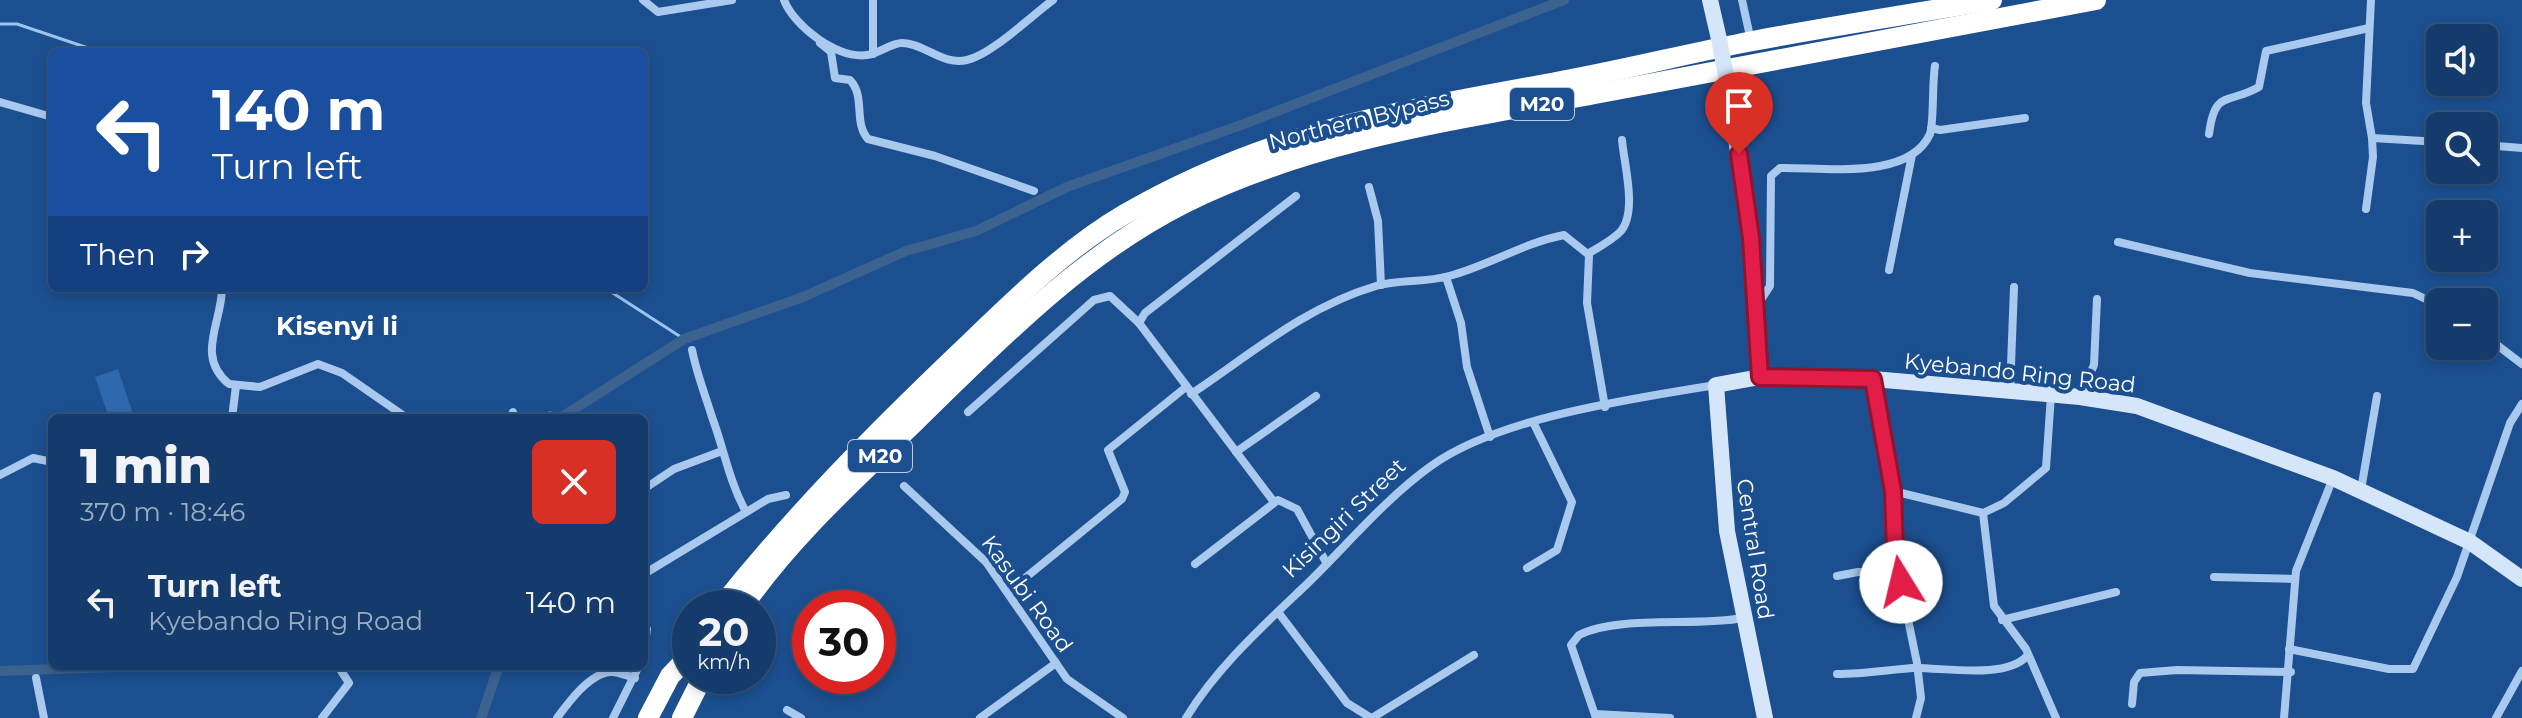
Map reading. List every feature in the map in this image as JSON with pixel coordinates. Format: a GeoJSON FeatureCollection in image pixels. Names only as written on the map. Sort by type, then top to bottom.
{"type":"FeatureCollection","features":[{"type":"Feature","properties":{"kind":"highway","name":"Northern Bypass"},"geometry":{"type":"LineString","coordinates":[[734,590],[778,535],[884,425],[1023,294],[1122,216],[1245,155],[1350,121],[1751,41],[1992,0]]}},
{"type":"Feature","properties":{"kind":"highway","name":"Northern Bypass"},"geometry":{"type":"LineString","coordinates":[[757,590],[803,534],[850,485],[1028,314],[1093,261],[1135,232],[1234,181],[1294,157],[1409,130],[2096,0]]}},
{"type":"Feature","properties":{"kind":"highway"},"geometry":{"type":"LineString","coordinates":[[648,718],[672,674]]}},
{"type":"Feature","properties":{"kind":"highway"},"geometry":{"type":"LineString","coordinates":[[659,718],[672,690]]}},
{"type":"Feature","properties":{"kind":"highway"},"geometry":{"type":"LineString","coordinates":[[682,718],[695,694]]}},
{"type":"Feature","properties":{"kind":"highway"},"geometry":{"type":"LineString","coordinates":[[693,718],[699,694]]}},
{"type":"Feature","properties":{"kind":"street"},"geometry":{"type":"LineString","coordinates":[[643,0],[658,12],[704,2],[732,0]]}},
{"type":"Feature","properties":{"kind":"street"},"geometry":{"type":"LineString","coordinates":[[784,0],[792,17],[831,52],[835,78],[850,80],[859,91],[862,129],[868,139],[935,156],[1034,191]]}},
{"type":"Feature","properties":{"kind":"street"},"geometry":{"type":"LineString","coordinates":[[873,0],[873,54]]}},
{"type":"Feature","properties":{"kind":"street"},"geometry":{"type":"LineString","coordinates":[[808,34],[856,55],[873,54],[902,43],[938,57],[968,60],[1053,0]]}},
{"type":"Feature","properties":{"kind":"street"},"geometry":{"type":"LineString","coordinates":[[1710,0],[1729,92],[1751,238],[1753,311],[1760,377]]}},
{"type":"Feature","properties":{"kind":"street"},"geometry":{"type":"LineString","coordinates":[[1742,0],[1751,41]]}},
{"type":"Feature","properties":{"kind":"street"},"geometry":{"type":"LineString","coordinates":[[2366,209],[2372,138],[2366,103],[2371,0]]}},
{"type":"Feature","properties":{"kind":"street"},"geometry":{"type":"LineString","coordinates":[[2209,134],[2212,111],[2217,103],[2259,87],[2266,51],[2369,28]]}},
{"type":"Feature","properties":{"kind":"street"},"geometry":{"type":"LineString","coordinates":[[1889,270],[1912,155],[1931,128],[1935,66]]}},
{"type":"Feature","properties":{"kind":"street"},"geometry":{"type":"LineString","coordinates":[[0,102],[48,116]]}},
{"type":"Feature","properties":{"kind":"street"},"geometry":{"type":"LineString","coordinates":[[1931,128],[1940,130],[2025,118]]}},
{"type":"Feature","properties":{"kind":"street"},"geometry":{"type":"LineString","coordinates":[[2372,138],[2426,141]]}},
{"type":"Feature","properties":{"kind":"street"},"geometry":{"type":"LineString","coordinates":[[1589,253],[1617,235],[1625,224],[1628,206],[1622,140]]}},
{"type":"Feature","properties":{"kind":"street"},"geometry":{"type":"LineString","coordinates":[[2498,146],[2522,148]]}},
{"type":"Feature","properties":{"kind":"street"},"geometry":{"type":"LineString","coordinates":[[1753,311],[1770,286],[1770,183],[1774,172],[1780,168],[1877,166],[1912,155]]}},
{"type":"Feature","properties":{"kind":"street"},"geometry":{"type":"LineString","coordinates":[[1369,187],[1378,221],[1381,285]]}},
{"type":"Feature","properties":{"kind":"street"},"geometry":{"type":"LineString","coordinates":[[1139,323],[1145,313],[1296,196]]}},
{"type":"Feature","properties":{"kind":"street"},"geometry":{"type":"LineString","coordinates":[[1009,591],[1122,499],[1125,492],[1108,450],[1188,390],[1275,333],[1381,285],[1446,277],[1561,235],[1589,253]]}},
{"type":"Feature","properties":{"kind":"street"},"geometry":{"type":"LineString","coordinates":[[2118,242],[2250,273],[2413,293],[2426,299]]}},
{"type":"Feature","properties":{"kind":"street"},"geometry":{"type":"LineString","coordinates":[[1589,253],[1587,303],[1605,407]]}},
{"type":"Feature","properties":{"kind":"street"},"geometry":{"type":"LineString","coordinates":[[1446,277],[1461,323],[1467,367],[1490,437]]}},
{"type":"Feature","properties":{"kind":"street"},"geometry":{"type":"LineString","coordinates":[[2010,392],[2014,287]]}},
{"type":"Feature","properties":{"kind":"street"},"geometry":{"type":"LineString","coordinates":[[221,292],[210,355],[224,379],[236,386],[279,382],[310,365],[318,364],[342,373],[401,414]]}},
{"type":"Feature","properties":{"kind":"street"},"geometry":{"type":"LineString","coordinates":[[968,412],[1094,300],[1110,296],[1139,323],[1274,502]]}},
{"type":"Feature","properties":{"kind":"street"},"geometry":{"type":"LineString","coordinates":[[2080,397],[2094,365],[2097,299]]}},
{"type":"Feature","properties":{"kind":"street"},"geometry":{"type":"LineString","coordinates":[[2498,346],[2522,364]]}},
{"type":"Feature","properties":{"kind":"street"},"geometry":{"type":"LineString","coordinates":[[692,350],[702,396],[731,482],[746,512]]}},
{"type":"Feature","properties":{"kind":"street","name":"Kyebando Ring Road"},"geometry":{"type":"LineString","coordinates":[[1716,385],[1760,377],[1873,379],[2080,397],[2137,406],[2333,478],[2470,542],[2522,579]]}},
{"type":"Feature","properties":{"kind":"street"},"geometry":{"type":"LineString","coordinates":[[1873,379],[1893,491],[1898,572],[1921,698],[1916,718]]}},
{"type":"Feature","properties":{"kind":"street","name":"Kisingiri Street"},"geometry":{"type":"LineString","coordinates":[[1186,718],[1222,669],[1278,612],[1415,478],[1447,456],[1490,437],[1534,424],[1716,385]]}},
{"type":"Feature","properties":{"kind":"street","name":"Central Road"},"geometry":{"type":"LineString","coordinates":[[1716,385],[1722,490],[1743,618],[1765,718]]}},
{"type":"Feature","properties":{"kind":"street"},"geometry":{"type":"LineString","coordinates":[[232,414],[236,386]]}},
{"type":"Feature","properties":{"kind":"street"},"geometry":{"type":"LineString","coordinates":[[1893,491],[1983,513],[2004,503],[2046,468],[2051,395]]}},
{"type":"Feature","properties":{"kind":"street"},"geometry":{"type":"LineString","coordinates":[[1236,452],[1316,396]]}},
{"type":"Feature","properties":{"kind":"street"},"geometry":{"type":"LineString","coordinates":[[2361,491],[2377,396]]}},
{"type":"Feature","properties":{"kind":"street"},"geometry":{"type":"LineString","coordinates":[[2289,649],[2389,669],[2413,669],[2470,542],[2510,423],[2522,404]]}},
{"type":"Feature","properties":{"kind":"street"},"geometry":{"type":"LineString","coordinates":[[1527,568],[1557,550],[1572,502],[1534,424]]}},
{"type":"Feature","properties":{"kind":"street"},"geometry":{"type":"LineString","coordinates":[[648,486],[674,469],[722,451]]}},
{"type":"Feature","properties":{"kind":"street"},"geometry":{"type":"LineString","coordinates":[[0,475],[33,458],[48,461]]}},
{"type":"Feature","properties":{"kind":"street"},"geometry":{"type":"LineString","coordinates":[[2284,718],[2291,672],[2289,649],[2294,579],[2333,478]]}},
{"type":"Feature","properties":{"kind":"street","name":"Kasubi Road"},"geometry":{"type":"LineString","coordinates":[[904,486],[973,547],[1009,591],[1010,599],[1073,684],[1123,718]]}},
{"type":"Feature","properties":{"kind":"street"},"geometry":{"type":"LineString","coordinates":[[648,572],[746,512],[786,495]]}},
{"type":"Feature","properties":{"kind":"street"},"geometry":{"type":"LineString","coordinates":[[1195,564],[1274,502],[1285,500],[1297,509],[1327,564]]}},
{"type":"Feature","properties":{"kind":"street"},"geometry":{"type":"LineString","coordinates":[[1983,513],[1992,598],[2002,620],[2026,649],[2056,718]]}},
{"type":"Feature","properties":{"kind":"street"},"geometry":{"type":"LineString","coordinates":[[1837,576],[1858,572],[1898,572]]}},
{"type":"Feature","properties":{"kind":"street"},"geometry":{"type":"LineString","coordinates":[[2214,577],[2294,579]]}},
{"type":"Feature","properties":{"kind":"street"},"geometry":{"type":"LineString","coordinates":[[2002,620],[2116,592]]}},
{"type":"Feature","properties":{"kind":"street"},"geometry":{"type":"LineString","coordinates":[[1278,612],[1347,703],[1372,718],[1474,655]]}},
{"type":"Feature","properties":{"kind":"street"},"geometry":{"type":"LineString","coordinates":[[1670,718],[1596,716],[1571,645],[1579,635],[1613,626],[1720,622],[1743,618]]}},
{"type":"Feature","properties":{"kind":"street"},"geometry":{"type":"LineString","coordinates":[[1837,674],[1917,668],[1985,670],[2011,665],[2027,656]]}},
{"type":"Feature","properties":{"kind":"street"},"geometry":{"type":"LineString","coordinates":[[980,718],[1056,663]]}},
{"type":"Feature","properties":{"kind":"street"},"geometry":{"type":"LineString","coordinates":[[322,718],[349,683],[341,670]]}},
{"type":"Feature","properties":{"kind":"street"},"geometry":{"type":"LineString","coordinates":[[613,718],[638,670]]}},
{"type":"Feature","properties":{"kind":"street"},"geometry":{"type":"LineString","coordinates":[[2132,704],[2134,682],[2140,673],[2177,670],[2291,672]]}},
{"type":"Feature","properties":{"kind":"street"},"geometry":{"type":"LineString","coordinates":[[557,718],[575,697],[601,675],[612,671],[635,678]]}},
{"type":"Feature","properties":{"kind":"street"},"geometry":{"type":"LineString","coordinates":[[2496,718],[2522,671]]}},
{"type":"Feature","properties":{"kind":"street"},"geometry":{"type":"LineString","coordinates":[[36,678],[44,718]]}},
{"type":"Feature","properties":{"kind":"street"},"geometry":{"type":"LineString","coordinates":[[787,710],[801,718]]}},
{"type":"Feature","properties":{"kind":"shaded area"},"geometry":{"type":"Polygon","coordinates":[[[118,369],[133,414],[108,414],[95,377],[118,369]]]}},
{"type":"Feature","properties":{"kind":"waterway"},"geometry":{"type":"LineString","coordinates":[[566,414],[684,339],[803,297],[906,251],[976,231],[1067,187],[1244,124],[1564,0]]}},
{"type":"Feature","properties":{"kind":"waterway"},"geometry":{"type":"LineString","coordinates":[[0,24],[17,24],[88,48]]}},
{"type":"Feature","properties":{"kind":"waterway"},"geometry":{"type":"LineString","coordinates":[[611,292],[684,339]]}},
{"type":"Feature","properties":{"kind":"waterway"},"geometry":{"type":"LineString","coordinates":[[547,414],[556,414]]}},
{"type":"Feature","properties":{"kind":"waterway"},"geometry":{"type":"LineString","coordinates":[[0,671],[48,669]]}},
{"type":"Feature","properties":{"kind":"waterway"},"geometry":{"type":"LineString","coordinates":[[481,718],[498,670]]}},
{"type":"Feature","properties":{"kind":"district","name":"Kisenyi Ii"},"geometry":{"type":"Point","coordinates":[337,326]}},
{"type":"Feature","properties":{"kind":"route"},"geometry":{"type":"LineString","coordinates":[[1739,154],[1751,238],[1753,311],[1760,377],[1873,379],[1893,491],[1895,552],[1901,582]]}}]}
